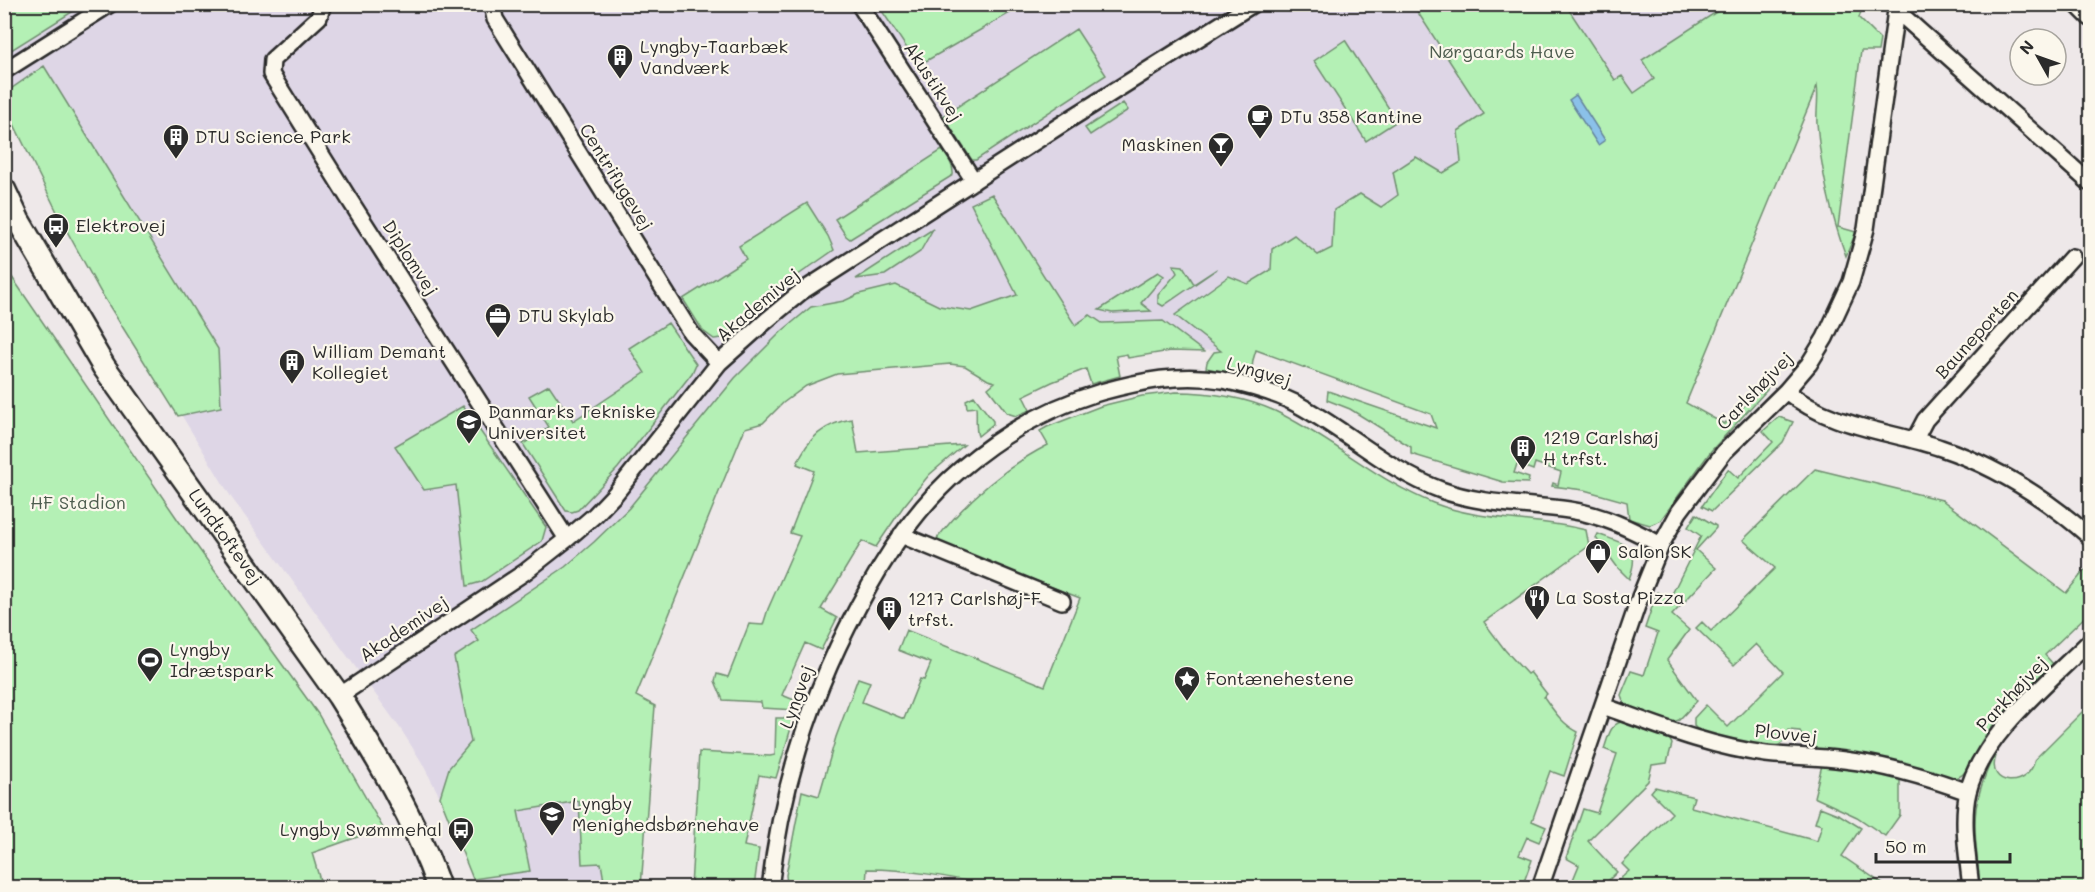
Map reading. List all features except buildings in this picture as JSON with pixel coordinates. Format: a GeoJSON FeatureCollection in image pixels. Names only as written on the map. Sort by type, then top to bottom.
{"type":"FeatureCollection","features":[{"type":"Feature","properties":{"kind":"street"},"geometry":{"type":"LineString","coordinates":[[4,71],[110,4]]}},
{"type":"Feature","properties":{"kind":"street","name":"Diplomvej"},"geometry":{"type":"LineString","coordinates":[[323,4],[319,17],[272,60],[271,74],[567,540]]}},
{"type":"Feature","properties":{"kind":"street","name":"Centrifugevej"},"geometry":{"type":"LineString","coordinates":[[492,4],[495,19],[662,288],[692,333],[719,363]]}},
{"type":"Feature","properties":{"kind":"street","name":"Akustikvej"},"geometry":{"type":"LineString","coordinates":[[859,4],[974,181]]}},
{"type":"Feature","properties":{"kind":"street","name":"Akademivej"},"geometry":{"type":"LineString","coordinates":[[339,696],[525,572],[567,540],[615,494],[719,363],[801,292],[1253,4]]}},
{"type":"Feature","properties":{"kind":"street"},"geometry":{"type":"LineString","coordinates":[[2076,4],[2091,18]]}},
{"type":"Feature","properties":{"kind":"street","name":"Carlshøjvej"},"geometry":{"type":"LineString","coordinates":[[1540,888],[1640,597],[1661,545],[1679,512],[1724,452],[1786,391],[1809,364],[1825,338],[1851,282],[1866,229],[1896,10],[2091,183]]}},
{"type":"Feature","properties":{"kind":"street","name":"Lundtoftevej"},"geometry":{"type":"LineString","coordinates":[[4,190],[18,220],[104,368],[339,696],[410,816],[439,888]]}},
{"type":"Feature","properties":{"kind":"street","name":"Bauneporten"},"geometry":{"type":"LineString","coordinates":[[1915,440],[1925,420],[2072,257]]}},
{"type":"Feature","properties":{"kind":"street","name":"Lyngvej"},"geometry":{"type":"LineString","coordinates":[[770,888],[774,848],[786,793],[808,716],[837,647],[874,577],[901,536],[959,470],[1009,433],[1040,415],[1083,397],[1132,383],[1166,378],[1201,377],[1255,387],[1292,402],[1403,472],[1442,490],[1484,501],[1586,513],[1627,527],[1661,545]]}},
{"type":"Feature","properties":{"kind":"street"},"geometry":{"type":"LineString","coordinates":[[1786,391],[1808,407],[1834,420],[1915,440],[1964,456],[1993,470],[2061,513],[2091,537]]}},
{"type":"Feature","properties":{"kind":"street"},"geometry":{"type":"LineString","coordinates":[[901,536],[1062,602]]}},
{"type":"Feature","properties":{"kind":"street","name":"Parkhøjvej"},"geometry":{"type":"LineString","coordinates":[[1971,888],[1966,814],[1968,792],[1981,762],[2001,730],[2091,641]]}},
{"type":"Feature","properties":{"kind":"street","name":"Plovvej"},"geometry":{"type":"LineString","coordinates":[[1603,706],[1681,734],[1720,745],[1766,754],[1842,759],[1893,768],[1968,792]]}},
{"type":"Feature","properties":{"kind":"shaded area","name":"Danmarks Tekniske Universitet"},"geometry":{"type":"Polygon","coordinates":[[[4,5],[1850,5],[1686,403],[1624,494],[1436,428],[1431,414],[1256,350],[1170,351],[1128,358],[1127,354],[1115,357],[1118,369],[1087,369],[1052,382],[1029,386],[988,380],[965,366],[950,364],[837,374],[806,386],[783,403],[763,423],[744,428],[612,758],[601,863],[605,888],[481,887],[479,878],[473,879],[440,797],[421,761],[400,728],[231,497],[87,259],[5,106],[4,5]]]}},
{"type":"Feature","properties":{"kind":"green space"},"geometry":{"type":"Polygon","coordinates":[[[5,4],[83,4],[83,5],[5,54],[5,4]]]}},
{"type":"Feature","properties":{"kind":"green space"},"geometry":{"type":"Polygon","coordinates":[[[878,5],[1024,5],[926,61],[906,47],[878,5]]]}},
{"type":"Feature","properties":{"kind":"green space","name":"Nørgaards Have"},"geometry":{"type":"Polygon","coordinates":[[[1413,5],[1570,5],[1567,7],[1615,80],[1622,76],[1634,93],[1654,79],[1642,60],[1727,5],[1863,5],[1859,18],[1880,39],[1878,51],[1861,51],[1838,227],[1856,232],[1846,256],[1835,224],[1821,158],[1817,123],[1817,86],[1686,403],[1724,424],[1768,384],[1767,390],[1711,451],[1660,521],[1650,525],[1629,519],[1627,502],[1584,490],[1552,486],[1553,483],[1558,485],[1561,472],[1535,463],[1533,470],[1517,464],[1514,473],[1529,478],[1528,483],[1503,482],[1411,454],[1411,447],[1350,409],[1327,400],[1328,391],[1436,428],[1431,414],[1256,350],[1251,377],[1206,368],[1214,352],[1221,351],[1175,315],[1229,276],[1248,284],[1271,270],[1272,249],[1294,235],[1318,255],[1332,248],[1334,210],[1360,194],[1381,207],[1398,195],[1393,172],[1416,157],[1443,173],[1461,162],[1458,131],[1484,114],[1413,5]]]}},
{"type":"Feature","properties":{"kind":"green space"},"geometry":{"type":"Polygon","coordinates":[[[1076,29],[1106,75],[976,160],[972,160],[943,116],[1076,29]]]}},
{"type":"Feature","properties":{"kind":"green space"},"geometry":{"type":"Polygon","coordinates":[[[1345,40],[1397,121],[1366,141],[1314,61],[1345,40]]]}},
{"type":"Feature","properties":{"kind":"green space"},"geometry":{"type":"Polygon","coordinates":[[[44,66],[218,349],[221,407],[178,416],[100,291],[63,224],[5,106],[5,93],[44,66]]]}},
{"type":"Feature","properties":{"kind":"green space"},"geometry":{"type":"Polygon","coordinates":[[[1123,103],[1128,110],[1090,135],[1085,128],[1123,103]]]}},
{"type":"Feature","properties":{"kind":"green space"},"geometry":{"type":"Polygon","coordinates":[[[942,150],[948,158],[953,175],[850,239],[846,236],[835,219],[942,150]]]}},
{"type":"Feature","properties":{"kind":"green space"},"geometry":{"type":"Polygon","coordinates":[[[992,194],[1075,325],[1090,315],[1102,323],[1163,321],[1204,352],[1170,351],[1128,358],[1127,354],[1116,356],[1120,376],[1091,384],[1086,369],[1052,382],[1023,396],[1030,410],[1016,416],[1007,413],[988,388],[995,382],[965,366],[950,364],[837,374],[806,386],[783,403],[763,423],[745,428],[636,696],[655,706],[641,887],[605,887],[601,863],[582,864],[579,801],[518,811],[530,871],[473,879],[440,797],[449,768],[471,742],[454,657],[479,641],[471,630],[565,567],[594,542],[629,508],[735,378],[782,331],[811,307],[844,301],[859,294],[896,285],[939,306],[971,311],[1017,295],[971,204],[992,194]]]}},
{"type":"Feature","properties":{"kind":"green space"},"geometry":{"type":"Polygon","coordinates":[[[807,203],[834,250],[765,298],[722,338],[714,339],[703,331],[683,299],[746,259],[739,246],[807,203]]]}},
{"type":"Feature","properties":{"kind":"green space"},"geometry":{"type":"Polygon","coordinates":[[[933,229],[920,252],[885,275],[856,279],[933,229]]]}},
{"type":"Feature","properties":{"kind":"green space"},"geometry":{"type":"Polygon","coordinates":[[[1173,265],[1183,266],[1194,284],[1217,269],[1163,306],[1158,303],[1158,295],[1177,273],[1173,265]]]}},
{"type":"Feature","properties":{"kind":"green space","name":"Lyngby Idrætspark"},"geometry":{"type":"Polygon","coordinates":[[[5,267],[178,520],[318,714],[383,828],[312,853],[322,887],[5,887],[5,267]]]}},
{"type":"Feature","properties":{"kind":"green space"},"geometry":{"type":"Polygon","coordinates":[[[1158,272],[1164,276],[1141,303],[1151,311],[1112,313],[1099,310],[1158,272]]]}},
{"type":"Feature","properties":{"kind":"green space"},"geometry":{"type":"Polygon","coordinates":[[[668,323],[696,364],[692,373],[618,468],[578,510],[566,511],[523,444],[549,427],[529,396],[549,385],[573,421],[645,373],[629,348],[668,323]]]}},
{"type":"Feature","properties":{"kind":"green space"},"geometry":{"type":"Polygon","coordinates":[[[1176,392],[1227,396],[1275,411],[1315,433],[1392,483],[1433,503],[1470,513],[1586,530],[1589,546],[1484,622],[1527,674],[1530,672],[1547,694],[1544,697],[1559,717],[1578,732],[1564,776],[1550,771],[1532,821],[1546,827],[1539,842],[1527,837],[1519,855],[1532,860],[1522,887],[990,888],[990,886],[929,874],[867,869],[866,885],[791,887],[787,884],[786,875],[802,791],[819,796],[836,737],[858,678],[870,682],[862,702],[904,719],[920,679],[924,680],[931,663],[898,650],[906,630],[1045,686],[1080,598],[935,541],[959,512],[986,487],[1016,464],[1048,445],[1040,431],[1101,406],[1142,396],[1176,392]]]}},
{"type":"Feature","properties":{"kind":"green space"},"geometry":{"type":"Polygon","coordinates":[[[974,396],[993,421],[993,424],[978,436],[976,407],[967,408],[966,400],[974,396]]]}},
{"type":"Feature","properties":{"kind":"green space"},"geometry":{"type":"Polygon","coordinates":[[[463,406],[546,527],[542,541],[481,582],[467,586],[456,485],[424,490],[395,446],[463,406]]]}},
{"type":"Feature","properties":{"kind":"green space"},"geometry":{"type":"Polygon","coordinates":[[[1779,417],[1793,422],[1783,442],[1712,511],[1702,506],[1728,469],[1738,478],[1773,442],[1763,431],[1779,417]]]}},
{"type":"Feature","properties":{"kind":"green space"},"geometry":{"type":"Polygon","coordinates":[[[852,419],[858,453],[964,445],[929,475],[903,507],[876,547],[862,541],[821,609],[837,618],[821,650],[805,643],[782,695],[799,702],[796,710],[762,708],[761,702],[723,700],[715,681],[717,674],[728,677],[749,624],[763,625],[800,536],[790,533],[814,471],[797,464],[801,455],[825,428],[852,419]]]}},
{"type":"Feature","properties":{"kind":"green space"},"geometry":{"type":"Polygon","coordinates":[[[1815,469],[1942,500],[2066,593],[2084,571],[2087,569],[2090,572],[2090,612],[2045,655],[2054,665],[1998,719],[1983,739],[1967,770],[1957,778],[1950,779],[1888,759],[1815,750],[1805,744],[1800,731],[1789,730],[1786,739],[1779,745],[1762,746],[1721,738],[1694,726],[1694,718],[1706,705],[1728,727],[1783,672],[1756,644],[1734,665],[1696,628],[1702,622],[1711,631],[1775,568],[1743,540],[1815,469]]]}},
{"type":"Feature","properties":{"kind":"green space"},"geometry":{"type":"Polygon","coordinates":[[[1696,514],[1716,526],[1696,550],[1716,568],[1672,615],[1689,630],[1667,660],[1697,701],[1679,720],[1673,722],[1629,707],[1624,703],[1621,695],[1631,671],[1644,675],[1658,633],[1645,628],[1657,592],[1670,598],[1701,536],[1688,527],[1696,514]]]}},
{"type":"Feature","properties":{"kind":"green space"},"geometry":{"type":"Polygon","coordinates":[[[1598,534],[1629,548],[1634,559],[1629,579],[1596,538],[1598,534]]]}},
{"type":"Feature","properties":{"kind":"green space"},"geometry":{"type":"Polygon","coordinates":[[[2090,704],[2090,887],[1980,887],[1975,838],[1976,808],[1983,781],[1994,755],[1996,756],[1994,766],[2002,779],[2017,780],[2025,776],[2035,759],[2090,704]]]}},
{"type":"Feature","properties":{"kind":"green space"},"geometry":{"type":"Polygon","coordinates":[[[776,718],[794,718],[776,778],[759,775],[744,846],[759,849],[754,887],[691,887],[699,752],[775,755],[776,718]]]}},
{"type":"Feature","properties":{"kind":"green space"},"geometry":{"type":"Polygon","coordinates":[[[1626,721],[1669,738],[1672,744],[1667,763],[1652,765],[1648,781],[1588,841],[1617,872],[1602,887],[1570,887],[1579,865],[1566,858],[1583,809],[1597,813],[1617,754],[1604,749],[1609,734],[1613,727],[1626,721]]]}},
{"type":"Feature","properties":{"kind":"green space"},"geometry":{"type":"Polygon","coordinates":[[[1822,765],[1882,773],[1900,778],[1900,815],[1885,836],[1857,817],[1814,797],[1822,765]]]}},
{"type":"Feature","properties":{"kind":"green space"},"geometry":{"type":"Polygon","coordinates":[[[1655,787],[1694,797],[1691,807],[1817,841],[1822,825],[1815,823],[1820,807],[1840,815],[1861,828],[1842,856],[1887,887],[1613,887],[1629,871],[1622,864],[1672,813],[1651,792],[1655,787]]]}},
{"type":"Feature","properties":{"kind":"water"},"geometry":{"type":"Polygon","coordinates":[[[1576,95],[1605,140],[1598,145],[1569,100],[1576,95]]]}},
{"type":"Feature","properties":{"kind":"place","name":"Lyngby-Taarbæk Vandværk"},"geometry":{"type":"Point","coordinates":[620,80]}},
{"type":"Feature","properties":{"kind":"place","name":"DTu 358 Kantine"},"geometry":{"type":"Point","coordinates":[1260,140]}},
{"type":"Feature","properties":{"kind":"place","name":"DTU Science Park"},"geometry":{"type":"Point","coordinates":[176,160]}},
{"type":"Feature","properties":{"kind":"place","name":"Maskinen"},"geometry":{"type":"Point","coordinates":[1221,168]}},
{"type":"Feature","properties":{"kind":"place","name":"Elektrovej"},"geometry":{"type":"Point","coordinates":[56,249]}},
{"type":"Feature","properties":{"kind":"place","name":"DTU Skylab"},"geometry":{"type":"Point","coordinates":[498,339]}},
{"type":"Feature","properties":{"kind":"place","name":"William Demant Kollegiet"},"geometry":{"type":"Point","coordinates":[292,385]}},
{"type":"Feature","properties":{"kind":"place","name":"Danmarks Tekniske Universitet"},"geometry":{"type":"Point","coordinates":[469,445]}},
{"type":"Feature","properties":{"kind":"place","name":"1219 Carlshøj H trfst."},"geometry":{"type":"Point","coordinates":[1523,471]}},
{"type":"Feature","properties":{"kind":"place","name":"Salon SK"},"geometry":{"type":"Point","coordinates":[1598,575]}},
{"type":"Feature","properties":{"kind":"place","name":"La Sosta Pizza"},"geometry":{"type":"Point","coordinates":[1537,621]}},
{"type":"Feature","properties":{"kind":"place","name":"1217 Carlshøj-F trfst."},"geometry":{"type":"Point","coordinates":[889,632]}},
{"type":"Feature","properties":{"kind":"place","name":"Lyngby Idrætspark"},"geometry":{"type":"Point","coordinates":[150,683]}},
{"type":"Feature","properties":{"kind":"place","name":"Fontænehestene"},"geometry":{"type":"Point","coordinates":[1187,702]}},
{"type":"Feature","properties":{"kind":"place","name":"Lyngby Menighedsbørnehave"},"geometry":{"type":"Point","coordinates":[552,837]}},
{"type":"Feature","properties":{"kind":"place","name":"Lyngby Svømmehal"},"geometry":{"type":"Point","coordinates":[461,853]}},
{"type":"Feature","properties":{"kind":"park label","name":"HF Stadion"},"geometry":{"type":"Point","coordinates":[78,503]}}]}
